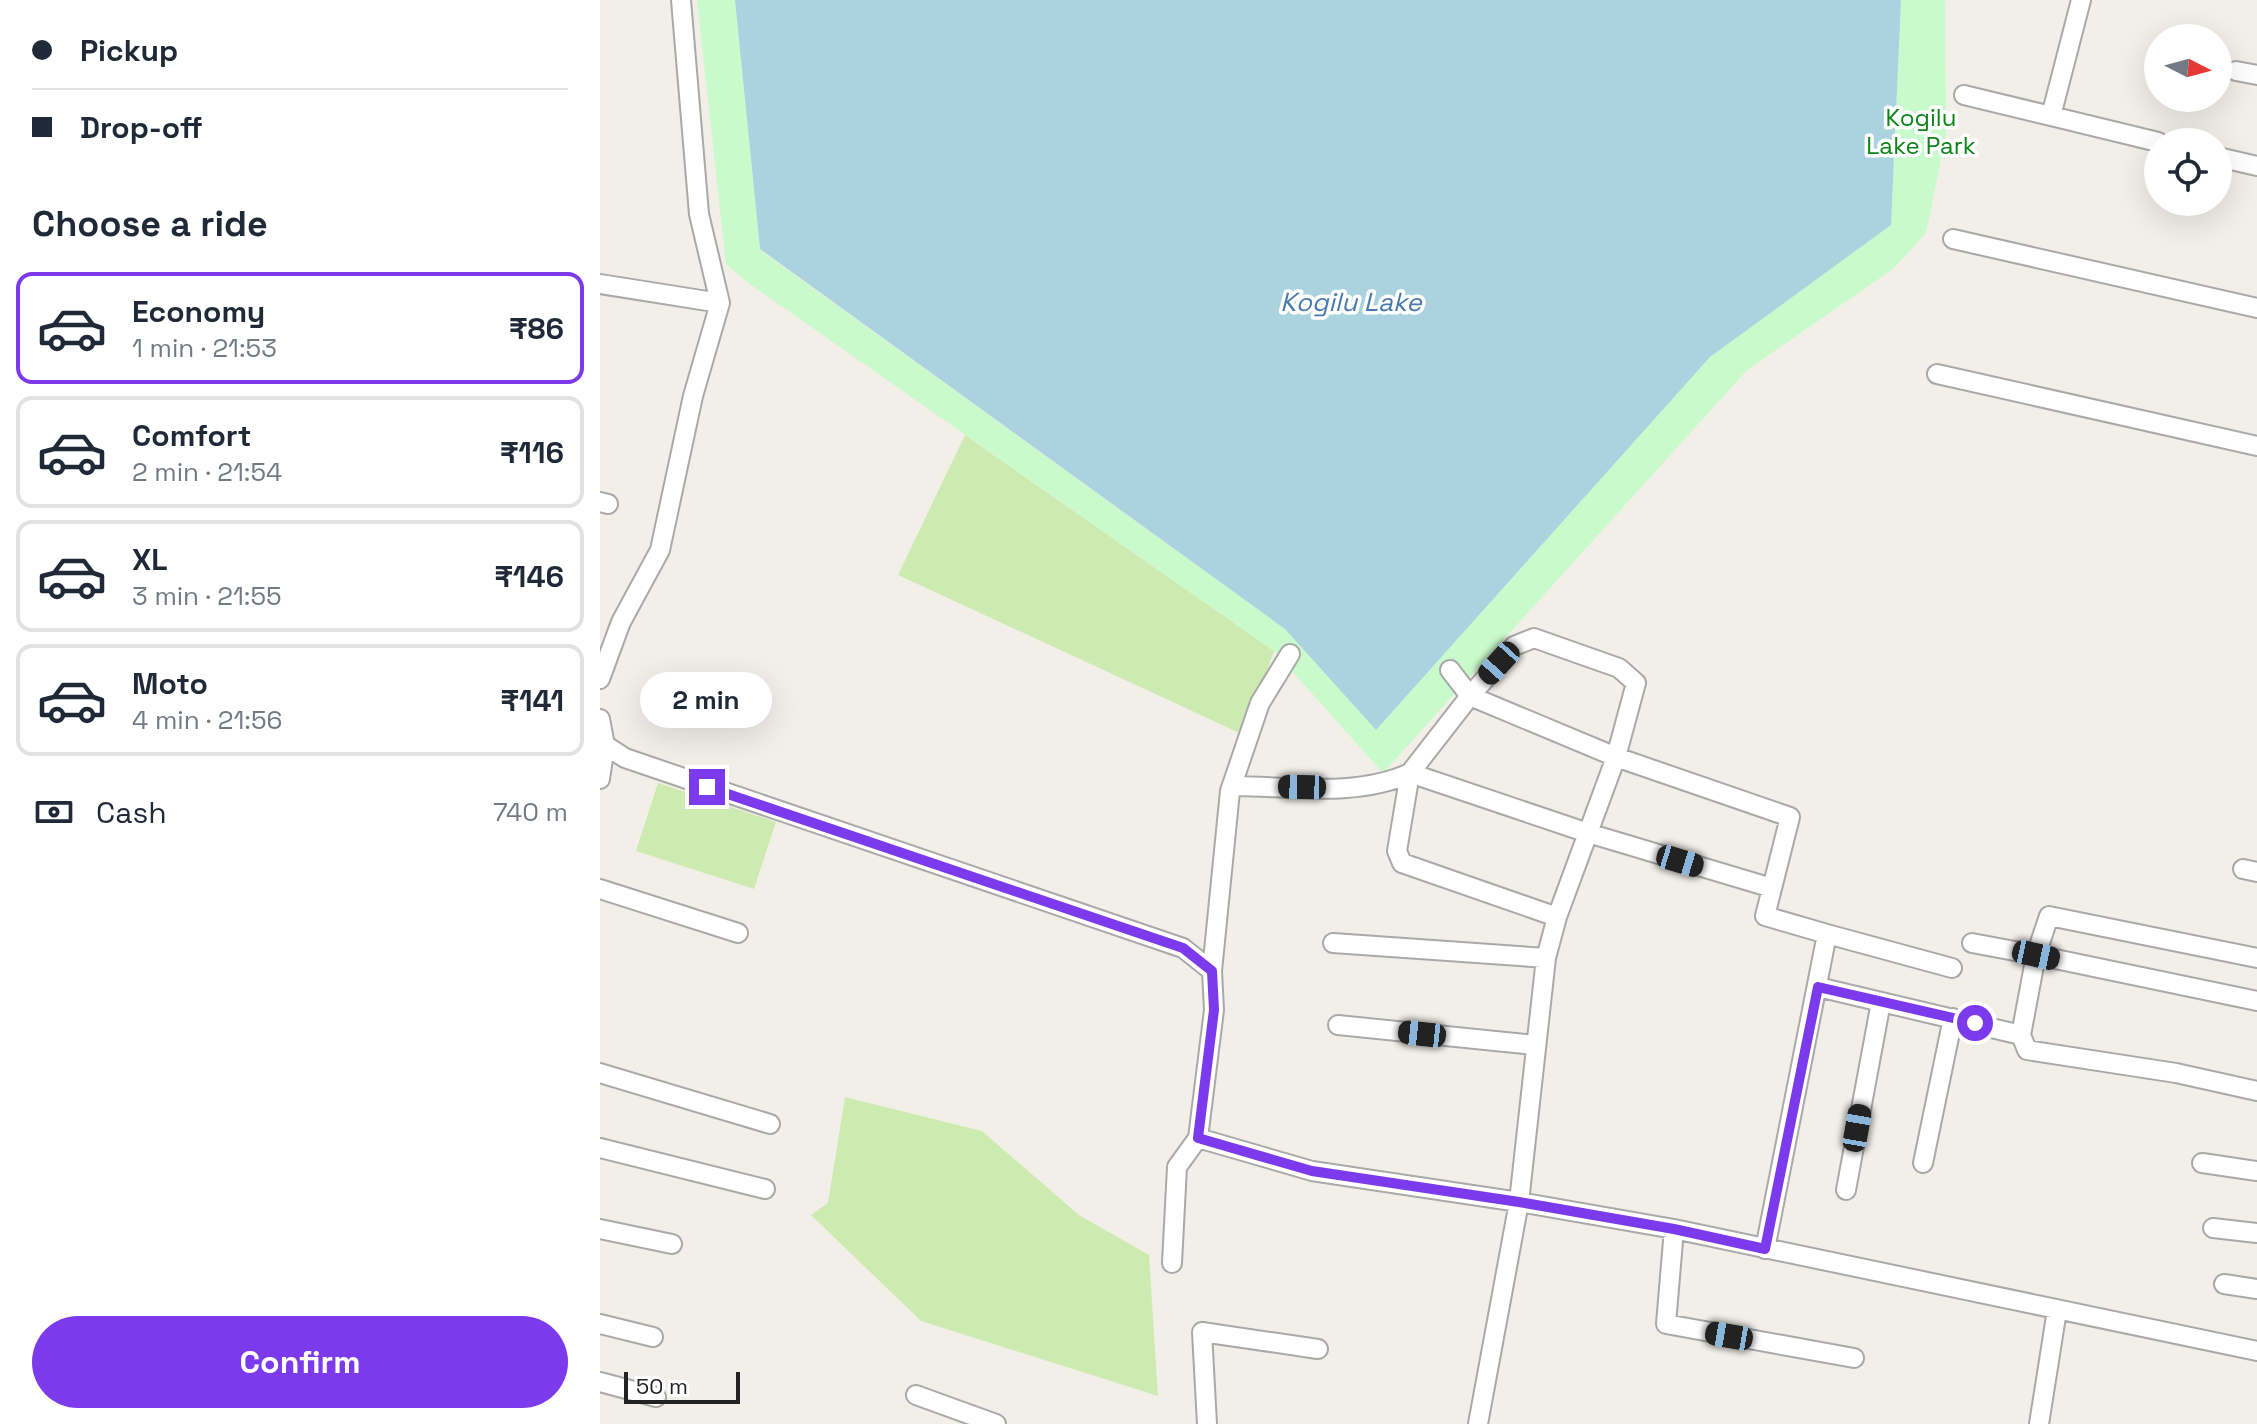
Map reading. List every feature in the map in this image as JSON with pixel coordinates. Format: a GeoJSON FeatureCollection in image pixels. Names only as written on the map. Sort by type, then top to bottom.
{"type":"FeatureCollection","features":[{"type":"Feature","properties":{"kind":"street"},"geometry":{"type":"LineString","coordinates":[[600,679],[621,622],[660,550],[693,396],[720,303],[699,214],[681,0]]}},
{"type":"Feature","properties":{"kind":"street"},"geometry":{"type":"LineString","coordinates":[[2051,116],[2081,0]]}},
{"type":"Feature","properties":{"kind":"street"},"geometry":{"type":"LineString","coordinates":[[2236,71],[2257,75]]}},
{"type":"Feature","properties":{"kind":"street"},"geometry":{"type":"LineString","coordinates":[[1964,95],[2144,139]]}},
{"type":"Feature","properties":{"kind":"street"},"geometry":{"type":"LineString","coordinates":[[2232,160],[2257,166]]}},
{"type":"Feature","properties":{"kind":"street"},"geometry":{"type":"LineString","coordinates":[[1953,239],[2257,308]]}},
{"type":"Feature","properties":{"kind":"street"},"geometry":{"type":"LineString","coordinates":[[600,284],[720,303]]}},
{"type":"Feature","properties":{"kind":"street"},"geometry":{"type":"LineString","coordinates":[[1937,374],[2257,446]]}},
{"type":"Feature","properties":{"kind":"street"},"geometry":{"type":"LineString","coordinates":[[1238,786],[1365,788],[1410,773],[1514,646],[1534,638],[1619,668],[1636,683],[1616,757],[1557,917],[1546,958],[1519,1202],[1478,1424]]}},
{"type":"Feature","properties":{"kind":"street"},"geometry":{"type":"LineString","coordinates":[[1172,1263],[1177,1167],[1198,1138],[1214,1010],[1212,971],[1230,791],[1260,703],[1290,654]]}},
{"type":"Feature","properties":{"kind":"street"},"geometry":{"type":"LineString","coordinates":[[1450,670],[1470,696],[1616,757],[1790,817],[1765,916],[1952,968]]}},
{"type":"Feature","properties":{"kind":"street"},"geometry":{"type":"LineString","coordinates":[[600,719],[605,745],[600,779]]}},
{"type":"Feature","properties":{"kind":"street"},"geometry":{"type":"LineString","coordinates":[[605,745],[647,767],[1183,948],[1212,971]]}},
{"type":"Feature","properties":{"kind":"street"},"geometry":{"type":"LineString","coordinates":[[1410,773],[1588,833],[1772,888]]}},
{"type":"Feature","properties":{"kind":"street"},"geometry":{"type":"LineString","coordinates":[[1410,773],[1397,851],[1402,863],[1557,917]]}},
{"type":"Feature","properties":{"kind":"street"},"geometry":{"type":"LineString","coordinates":[[600,889],[738,933]]}},
{"type":"Feature","properties":{"kind":"street"},"geometry":{"type":"LineString","coordinates":[[2257,958],[2049,916],[2036,955],[2021,1035],[2027,1050],[2176,1073],[2257,1091]]}},
{"type":"Feature","properties":{"kind":"street"},"geometry":{"type":"LineString","coordinates":[[1765,1249],[1827,934]]}},
{"type":"Feature","properties":{"kind":"street"},"geometry":{"type":"LineString","coordinates":[[1333,943],[1546,958]]}},
{"type":"Feature","properties":{"kind":"street"},"geometry":{"type":"LineString","coordinates":[[1972,943],[2257,1001]]}},
{"type":"Feature","properties":{"kind":"street"},"geometry":{"type":"LineString","coordinates":[[1818,987],[2021,1035]]}},
{"type":"Feature","properties":{"kind":"street"},"geometry":{"type":"LineString","coordinates":[[1846,1190],[1881,1002]]}},
{"type":"Feature","properties":{"kind":"street"},"geometry":{"type":"LineString","coordinates":[[1923,1163],[1953,1018]]}},
{"type":"Feature","properties":{"kind":"street"},"geometry":{"type":"LineString","coordinates":[[1338,1025],[1535,1045]]}},
{"type":"Feature","properties":{"kind":"street"},"geometry":{"type":"LineString","coordinates":[[600,1073],[770,1124]]}},
{"type":"Feature","properties":{"kind":"street"},"geometry":{"type":"LineString","coordinates":[[1198,1138],[1312,1171],[1674,1229],[2257,1351]]}},
{"type":"Feature","properties":{"kind":"street"},"geometry":{"type":"LineString","coordinates":[[600,1148],[765,1189]]}},
{"type":"Feature","properties":{"kind":"street"},"geometry":{"type":"LineString","coordinates":[[2202,1163],[2257,1171]]}},
{"type":"Feature","properties":{"kind":"street"},"geometry":{"type":"LineString","coordinates":[[2213,1228],[2257,1233]]}},
{"type":"Feature","properties":{"kind":"street"},"geometry":{"type":"LineString","coordinates":[[600,1229],[672,1244]]}},
{"type":"Feature","properties":{"kind":"street"},"geometry":{"type":"LineString","coordinates":[[1674,1229],[1666,1324],[1854,1358]]}},
{"type":"Feature","properties":{"kind":"street"},"geometry":{"type":"LineString","coordinates":[[2224,1284],[2257,1289]]}},
{"type":"Feature","properties":{"kind":"street"},"geometry":{"type":"LineString","coordinates":[[2039,1424],[2057,1310]]}},
{"type":"Feature","properties":{"kind":"street"},"geometry":{"type":"LineString","coordinates":[[600,1324],[653,1337]]}},
{"type":"Feature","properties":{"kind":"street"},"geometry":{"type":"LineString","coordinates":[[1207,1424],[1202,1332],[1318,1349]]}},
{"type":"Feature","properties":{"kind":"street"},"geometry":{"type":"LineString","coordinates":[[600,1382],[656,1397]]}},
{"type":"Feature","properties":{"kind":"street"},"geometry":{"type":"LineString","coordinates":[[916,1395],[996,1424]]}},
{"type":"Feature","properties":{"kind":"green space","name":"Kogilu Lake Park"},"geometry":{"type":"Polygon","coordinates":[[[697,0],[735,0],[760,250],[1285,629],[1376,730],[1710,357],[1891,225],[1901,0],[1945,0],[1946,134],[1926,233],[1893,269],[1747,370],[1383,773],[1274,651],[747,282],[726,264],[697,0]]]}},
{"type":"Feature","properties":{"kind":"green space"},"geometry":{"type":"Polygon","coordinates":[[[965,435],[1274,651],[1244,735],[898,575],[965,435]]]}},
{"type":"Feature","properties":{"kind":"green space"},"geometry":{"type":"Polygon","coordinates":[[[658,783],[776,822],[754,889],[636,851],[658,783]]]}},
{"type":"Feature","properties":{"kind":"green space"},"geometry":{"type":"Polygon","coordinates":[[[845,1097],[982,1131],[1079,1215],[1149,1255],[1158,1396],[921,1321],[811,1215],[828,1203],[845,1097]]]}},
{"type":"Feature","properties":{"kind":"water","name":"Kogilu Lake"},"geometry":{"type":"Polygon","coordinates":[[[735,0],[1901,0],[1891,225],[1710,357],[1376,730],[1285,629],[760,249],[735,0]]]}},
{"type":"Feature","properties":{"kind":"route"},"geometry":{"type":"LineString","coordinates":[[707,787],[1183,948],[1212,971],[1214,1010],[1198,1138],[1312,1171],[1519,1202],[1674,1229],[1765,1249],[1818,987],[1975,1023]]}}]}
